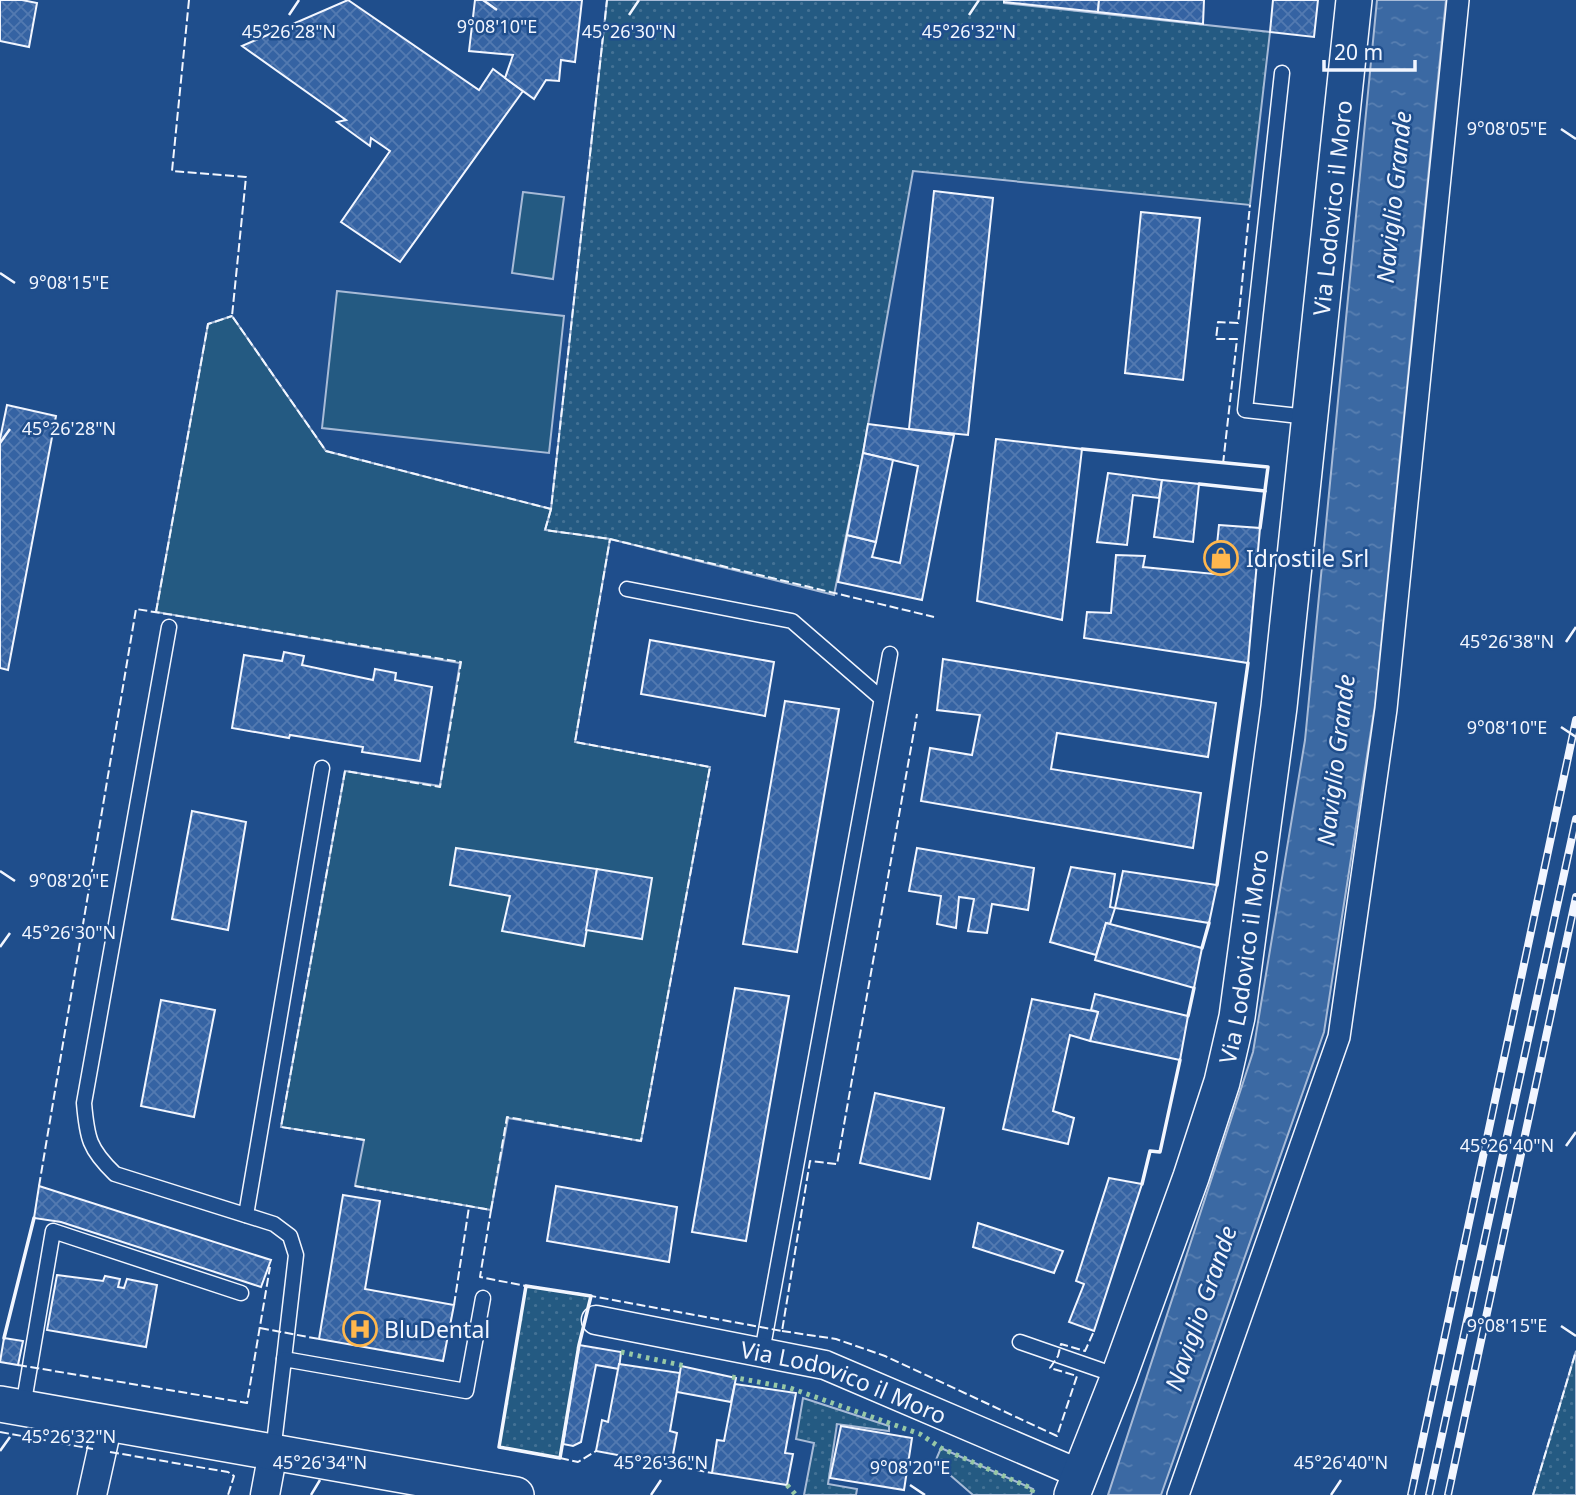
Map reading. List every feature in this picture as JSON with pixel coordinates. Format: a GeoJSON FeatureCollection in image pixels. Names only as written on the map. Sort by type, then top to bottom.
{"type":"FeatureCollection","features":[{"type":"Feature","properties":{"kind":"street","name":"Via Lodovico il Moro"},"geometry":{"type":"LineString","coordinates":[[596,1321],[825,1365],[1076,1485],[1119,1376],[1209,1126],[1237,1017],[1279,707],[1354,0]]}},
{"type":"Feature","properties":{"kind":"street"},"geometry":{"type":"LineString","coordinates":[[1178,1495],[1339,1037],[1387,709],[1458,0]]}},
{"type":"Feature","properties":{"kind":"street"},"geometry":{"type":"LineString","coordinates":[[12,1406],[516,1495]]}},
{"type":"Feature","properties":{"kind":"street"},"geometry":{"type":"LineString","coordinates":[[92,1495],[107,1423]]}},
{"type":"Feature","properties":{"kind":"street"},"geometry":{"type":"LineString","coordinates":[[265,1495],[273,1452]]}},
{"type":"Feature","properties":{"kind":"lane"},"geometry":{"type":"LineString","coordinates":[[1282,73],[1245,410],[1310,417]]}},
{"type":"Feature","properties":{"kind":"lane"},"geometry":{"type":"LineString","coordinates":[[627,589],[792,621],[881,698]]}},
{"type":"Feature","properties":{"kind":"lane"},"geometry":{"type":"LineString","coordinates":[[169,627],[85,1103],[87,1136],[100,1159],[115,1174],[274,1224],[290,1236],[296,1255],[273,1452]]}},
{"type":"Feature","properties":{"kind":"lane"},"geometry":{"type":"LineString","coordinates":[[762,1352],[890,654]]}},
{"type":"Feature","properties":{"kind":"lane"},"geometry":{"type":"LineString","coordinates":[[246,1215],[322,768]]}},
{"type":"Feature","properties":{"kind":"lane"},"geometry":{"type":"LineString","coordinates":[[12,1406],[53,1231],[241,1293]]}},
{"type":"Feature","properties":{"kind":"lane"},"geometry":{"type":"LineString","coordinates":[[284,1359],[466,1391],[482,1298]]}},
{"type":"Feature","properties":{"kind":"lane"},"geometry":{"type":"LineString","coordinates":[[1020,1342],[1119,1376]]}},
{"type":"Feature","properties":{"kind":"shaded area"},"geometry":{"type":"Polygon","coordinates":[[[607,0],[1004,0],[1004,3],[1270,32],[1250,205],[913,171],[863,453],[834,595],[610,539],[545,530],[551,509],[607,0]]]}},
{"type":"Feature","properties":{"kind":"shaded area"},"geometry":{"type":"Polygon","coordinates":[[[523,192],[564,197],[553,279],[512,273],[523,192]]]}},
{"type":"Feature","properties":{"kind":"shaded area"},"geometry":{"type":"Polygon","coordinates":[[[337,291],[564,316],[549,453],[322,428],[337,291]]]}},
{"type":"Feature","properties":{"kind":"shaded area"},"geometry":{"type":"Polygon","coordinates":[[[232,316],[326,451],[551,509],[545,530],[610,539],[575,742],[710,767],[641,1141],[508,1118],[491,1210],[355,1186],[364,1140],[281,1127],[345,771],[440,786],[460,663],[156,612],[208,324],[232,316]]]}},
{"type":"Feature","properties":{"kind":"shaded area"},"geometry":{"type":"Polygon","coordinates":[[[526,1286],[591,1296],[579,1345],[560,1458],[499,1447],[526,1286]]]}},
{"type":"Feature","properties":{"kind":"shaded area"},"geometry":{"type":"Polygon","coordinates":[[[1576,1351],[1576,1495],[1533,1495],[1576,1351]]]}},
{"type":"Feature","properties":{"kind":"shaded area"},"geometry":{"type":"Polygon","coordinates":[[[803,1398],[889,1426],[889,1431],[837,1424],[828,1484],[857,1489],[856,1495],[804,1495],[814,1443],[796,1439],[803,1398]]]}},
{"type":"Feature","properties":{"kind":"shaded area"},"geometry":{"type":"Polygon","coordinates":[[[941,1448],[1033,1489],[1031,1495],[973,1495],[935,1462],[941,1448]]]}},
{"type":"Feature","properties":{"kind":"water","name":"Naviglio Grande"},"geometry":{"type":"Polygon","coordinates":[[[1377,0],[1446,0],[1375,705],[1324,1032],[1161,1495],[1108,1495],[1253,1052],[1305,740],[1377,0]]]}},
{"type":"Feature","properties":{"kind":"building"},"geometry":{"type":"Polygon","coordinates":[[[0,0],[37,3],[29,47],[0,41],[0,0]]]}},
{"type":"Feature","properties":{"kind":"building"},"geometry":{"type":"Polygon","coordinates":[[[348,0],[479,90],[493,69],[523,91],[400,262],[341,222],[390,151],[371,138],[370,146],[337,122],[346,120],[242,46],[348,0]]]}},
{"type":"Feature","properties":{"kind":"building"},"geometry":{"type":"Polygon","coordinates":[[[475,0],[582,0],[575,62],[561,60],[559,81],[546,80],[534,99],[505,78],[513,55],[469,51],[475,0]]]}},
{"type":"Feature","properties":{"kind":"building"},"geometry":{"type":"Polygon","coordinates":[[[1004,0],[1099,0],[1098,12],[1004,0]]]}},
{"type":"Feature","properties":{"kind":"building"},"geometry":{"type":"Polygon","coordinates":[[[1099,0],[1204,0],[1203,24],[1098,12],[1099,0]]]}},
{"type":"Feature","properties":{"kind":"building"},"geometry":{"type":"Polygon","coordinates":[[[1273,0],[1318,0],[1314,37],[1270,32],[1273,0]]]}},
{"type":"Feature","properties":{"kind":"building"},"geometry":{"type":"Polygon","coordinates":[[[934,191],[993,198],[968,435],[909,429],[934,191]]]}},
{"type":"Feature","properties":{"kind":"building"},"geometry":{"type":"Polygon","coordinates":[[[1141,212],[1200,218],[1183,380],[1125,373],[1141,212]]]}},
{"type":"Feature","properties":{"kind":"building"},"geometry":{"type":"Polygon","coordinates":[[[7,405],[56,416],[8,670],[0,668],[0,439],[7,405]]]}},
{"type":"Feature","properties":{"kind":"building"},"geometry":{"type":"Polygon","coordinates":[[[868,424],[954,435],[922,600],[838,582],[847,535],[876,542],[872,557],[900,563],[918,466],[863,453],[868,424]]]}},
{"type":"Feature","properties":{"kind":"building"},"geometry":{"type":"Polygon","coordinates":[[[996,439],[1082,449],[1062,620],[977,601],[996,439]]]}},
{"type":"Feature","properties":{"kind":"building"},"geometry":{"type":"Polygon","coordinates":[[[863,453],[893,460],[876,542],[847,535],[863,453]]]}},
{"type":"Feature","properties":{"kind":"building"},"geometry":{"type":"Polygon","coordinates":[[[1108,473],[1162,480],[1159,498],[1133,495],[1127,545],[1097,542],[1108,473]]]}},
{"type":"Feature","properties":{"kind":"building"},"geometry":{"type":"Polygon","coordinates":[[[1162,480],[1199,484],[1193,542],[1154,537],[1162,480]]]}},
{"type":"Feature","properties":{"kind":"building"},"geometry":{"type":"Polygon","coordinates":[[[1219,525],[1260,528],[1248,663],[1084,638],[1087,612],[1111,613],[1116,555],[1145,556],[1143,567],[1214,574],[1219,525]]]}},
{"type":"Feature","properties":{"kind":"building"},"geometry":{"type":"Polygon","coordinates":[[[650,640],[774,662],[765,716],[641,694],[650,640]]]}},
{"type":"Feature","properties":{"kind":"building"},"geometry":{"type":"Polygon","coordinates":[[[284,652],[304,656],[302,665],[373,680],[375,669],[396,673],[395,680],[432,687],[420,761],[362,752],[363,747],[232,728],[244,655],[282,661],[284,652]]]}},
{"type":"Feature","properties":{"kind":"building"},"geometry":{"type":"Polygon","coordinates":[[[943,659],[1216,703],[1208,757],[1057,733],[1051,769],[1201,793],[1193,848],[921,801],[930,748],[972,755],[980,715],[937,710],[943,659]]]}},
{"type":"Feature","properties":{"kind":"building"},"geometry":{"type":"Polygon","coordinates":[[[785,701],[839,709],[797,952],[743,944],[785,701]]]}},
{"type":"Feature","properties":{"kind":"building"},"geometry":{"type":"Polygon","coordinates":[[[192,811],[246,822],[228,930],[172,919],[192,811]]]}},
{"type":"Feature","properties":{"kind":"building"},"geometry":{"type":"Polygon","coordinates":[[[456,848],[597,869],[584,946],[502,931],[510,896],[450,885],[456,848]]]}},
{"type":"Feature","properties":{"kind":"building"},"geometry":{"type":"Polygon","coordinates":[[[917,848],[1034,868],[1028,910],[992,904],[987,933],[968,931],[974,899],[959,897],[956,928],[937,924],[941,896],[909,891],[917,848]]]}},
{"type":"Feature","properties":{"kind":"building"},"geometry":{"type":"Polygon","coordinates":[[[1071,867],[1115,874],[1110,907],[1115,908],[1110,924],[1106,923],[1096,955],[1050,942],[1071,867]]]}},
{"type":"Feature","properties":{"kind":"building"},"geometry":{"type":"Polygon","coordinates":[[[597,869],[652,878],[642,939],[586,930],[597,869]]]}},
{"type":"Feature","properties":{"kind":"building"},"geometry":{"type":"Polygon","coordinates":[[[1123,871],[1217,885],[1209,923],[1115,908],[1123,871]]]}},
{"type":"Feature","properties":{"kind":"building"},"geometry":{"type":"Polygon","coordinates":[[[1106,923],[1202,948],[1194,988],[1095,960],[1106,923]]]}},
{"type":"Feature","properties":{"kind":"building"},"geometry":{"type":"Polygon","coordinates":[[[735,988],[789,996],[746,1241],[692,1232],[735,988]]]}},
{"type":"Feature","properties":{"kind":"building"},"geometry":{"type":"Polygon","coordinates":[[[1095,994],[1188,1016],[1180,1060],[1090,1041],[1098,1012],[1091,1010],[1095,994]]]}},
{"type":"Feature","properties":{"kind":"building"},"geometry":{"type":"Polygon","coordinates":[[[1032,999],[1098,1012],[1090,1041],[1070,1035],[1053,1111],[1074,1118],[1068,1144],[1003,1129],[1032,999]]]}},
{"type":"Feature","properties":{"kind":"building"},"geometry":{"type":"Polygon","coordinates":[[[161,1000],[215,1010],[194,1117],[141,1106],[161,1000]]]}},
{"type":"Feature","properties":{"kind":"building"},"geometry":{"type":"Polygon","coordinates":[[[875,1093],[944,1108],[930,1179],[860,1163],[875,1093]]]}},
{"type":"Feature","properties":{"kind":"building"},"geometry":{"type":"Polygon","coordinates":[[[1109,1178],[1142,1184],[1094,1331],[1069,1322],[1084,1284],[1076,1281],[1109,1178]]]}},
{"type":"Feature","properties":{"kind":"building"},"geometry":{"type":"Polygon","coordinates":[[[39,1186],[271,1260],[261,1287],[61,1222],[34,1218],[39,1186]]]}},
{"type":"Feature","properties":{"kind":"building"},"geometry":{"type":"Polygon","coordinates":[[[556,1186],[677,1207],[669,1262],[547,1241],[556,1186]]]}},
{"type":"Feature","properties":{"kind":"building"},"geometry":{"type":"Polygon","coordinates":[[[343,1195],[380,1201],[365,1289],[454,1305],[443,1361],[319,1339],[343,1195]]]}},
{"type":"Feature","properties":{"kind":"building"},"geometry":{"type":"Polygon","coordinates":[[[978,1223],[1063,1251],[1054,1273],[973,1247],[978,1223]]]}},
{"type":"Feature","properties":{"kind":"building"},"geometry":{"type":"Polygon","coordinates":[[[57,1275],[103,1281],[105,1276],[120,1279],[118,1287],[124,1288],[127,1279],[157,1285],[146,1347],[47,1330],[57,1275]]]}},
{"type":"Feature","properties":{"kind":"building"},"geometry":{"type":"Polygon","coordinates":[[[4,1338],[23,1341],[18,1365],[0,1362],[4,1338]]]}},
{"type":"Feature","properties":{"kind":"building"},"geometry":{"type":"Polygon","coordinates":[[[579,1345],[621,1352],[619,1369],[596,1365],[581,1442],[573,1446],[563,1444],[579,1345]]]}},
{"type":"Feature","properties":{"kind":"building"},"geometry":{"type":"Polygon","coordinates":[[[619,1364],[680,1373],[670,1431],[677,1433],[671,1465],[596,1451],[602,1420],[608,1422],[619,1364]]]}},
{"type":"Feature","properties":{"kind":"building"},"geometry":{"type":"Polygon","coordinates":[[[681,1366],[736,1378],[731,1402],[677,1392],[681,1366]]]}},
{"type":"Feature","properties":{"kind":"building"},"geometry":{"type":"Polygon","coordinates":[[[735,1384],[796,1393],[785,1453],[793,1454],[787,1485],[712,1473],[717,1440],[724,1441],[735,1384]]]}},
{"type":"Feature","properties":{"kind":"building"},"geometry":{"type":"Polygon","coordinates":[[[841,1426],[912,1438],[904,1490],[830,1478],[841,1426]]]}},
{"type":"Feature","properties":{"kind":"railway"},"geometry":{"type":"LineString","coordinates":[[1411,1495],[1576,720]]}},
{"type":"Feature","properties":{"kind":"railway"},"geometry":{"type":"LineString","coordinates":[[1429,1495],[1576,819]]}},
{"type":"Feature","properties":{"kind":"railway"},"geometry":{"type":"LineString","coordinates":[[1448,1495],[1576,897]]}},
{"type":"Feature","properties":{"kind":"hedge"},"geometry":{"type":"LineString","coordinates":[[621,1352],[685,1366]]}},
{"type":"Feature","properties":{"kind":"hedge"},"geometry":{"type":"LineString","coordinates":[[732,1377],[790,1388],[920,1434],[941,1448],[1033,1489],[1031,1495]]}},
{"type":"Feature","properties":{"kind":"hedge"},"geometry":{"type":"LineString","coordinates":[[787,1485],[796,1495]]}},
{"type":"Feature","properties":{"kind":"fence"},"geometry":{"type":"LineString","coordinates":[[189,0],[172,171],[246,177],[232,316],[326,451],[551,509],[607,0]]}},
{"type":"Feature","properties":{"kind":"fence"},"geometry":{"type":"LineString","coordinates":[[1223,464],[1237,339],[1216,339],[1218,322],[1238,323],[1250,205]]}},
{"type":"Feature","properties":{"kind":"fence"},"geometry":{"type":"LineString","coordinates":[[156,612],[208,324],[232,316]]}},
{"type":"Feature","properties":{"kind":"fence"},"geometry":{"type":"LineString","coordinates":[[551,509],[545,530],[610,539],[934,617]]}},
{"type":"Feature","properties":{"kind":"fence"},"geometry":{"type":"LineString","coordinates":[[491,1210],[507,1117],[641,1141],[710,767],[575,742],[610,539]]}},
{"type":"Feature","properties":{"kind":"fence"},"geometry":{"type":"LineString","coordinates":[[39,1186],[136,609],[461,662],[440,787],[345,771],[281,1127],[365,1140]]}},
{"type":"Feature","properties":{"kind":"fence"},"geometry":{"type":"LineString","coordinates":[[575,1293],[782,1331],[810,1161],[837,1164],[917,714]]}},
{"type":"Feature","properties":{"kind":"fence"},"geometry":{"type":"LineString","coordinates":[[355,1186],[491,1210],[480,1277],[526,1286]]}},
{"type":"Feature","properties":{"kind":"fence"},"geometry":{"type":"LineString","coordinates":[[454,1305],[469,1207]]}},
{"type":"Feature","properties":{"kind":"fence"},"geometry":{"type":"LineString","coordinates":[[18,1365],[247,1403],[270,1267]]}},
{"type":"Feature","properties":{"kind":"fence"},"geometry":{"type":"LineString","coordinates":[[260,1328],[319,1339]]}},
{"type":"Feature","properties":{"kind":"fence"},"geometry":{"type":"LineString","coordinates":[[782,1331],[836,1339],[885,1356],[1057,1436],[1077,1376],[1050,1368],[1058,1356],[1061,1344],[1085,1351],[1094,1331]]}},
{"type":"Feature","properties":{"kind":"fence"},"geometry":{"type":"LineString","coordinates":[[1533,1495],[1576,1351]]}},
{"type":"Feature","properties":{"kind":"fence"},"geometry":{"type":"LineString","coordinates":[[0,1432],[93,1449]]}},
{"type":"Feature","properties":{"kind":"fence"},"geometry":{"type":"LineString","coordinates":[[560,1458],[578,1462],[596,1451]]}},
{"type":"Feature","properties":{"kind":"fence"},"geometry":{"type":"LineString","coordinates":[[110,1452],[228,1472],[234,1476],[228,1495]]}},
{"type":"Feature","properties":{"kind":"fence"},"geometry":{"type":"LineString","coordinates":[[671,1465],[712,1473]]}},
{"type":"Feature","properties":{"kind":"wall"},"geometry":{"type":"LineString","coordinates":[[1082,449],[1268,467],[1260,528]]}},
{"type":"Feature","properties":{"kind":"wall"},"geometry":{"type":"LineString","coordinates":[[1199,484],[1265,491]]}},
{"type":"Feature","properties":{"kind":"wall"},"geometry":{"type":"LineString","coordinates":[[1217,885],[1248,663]]}},
{"type":"Feature","properties":{"kind":"wall"},"geometry":{"type":"LineString","coordinates":[[1202,948],[1209,923]]}},
{"type":"Feature","properties":{"kind":"wall"},"geometry":{"type":"LineString","coordinates":[[1188,1016],[1194,988]]}},
{"type":"Feature","properties":{"kind":"wall"},"geometry":{"type":"LineString","coordinates":[[1142,1184],[1150,1151],[1160,1152],[1180,1060]]}},
{"type":"Feature","properties":{"kind":"wall"},"geometry":{"type":"LineString","coordinates":[[4,1338],[34,1218]]}},
{"type":"Feature","properties":{"kind":"wall"},"geometry":{"type":"LineString","coordinates":[[526,1286],[591,1296],[579,1345],[560,1458],[499,1447],[526,1286]]}},
{"type":"Feature","properties":{"kind":"place","name":"Idrostile Srl"},"geometry":{"type":"Point","coordinates":[1221,558]}},
{"type":"Feature","properties":{"kind":"place","name":"BluDental"},"geometry":{"type":"Point","coordinates":[360,1329]}}]}
